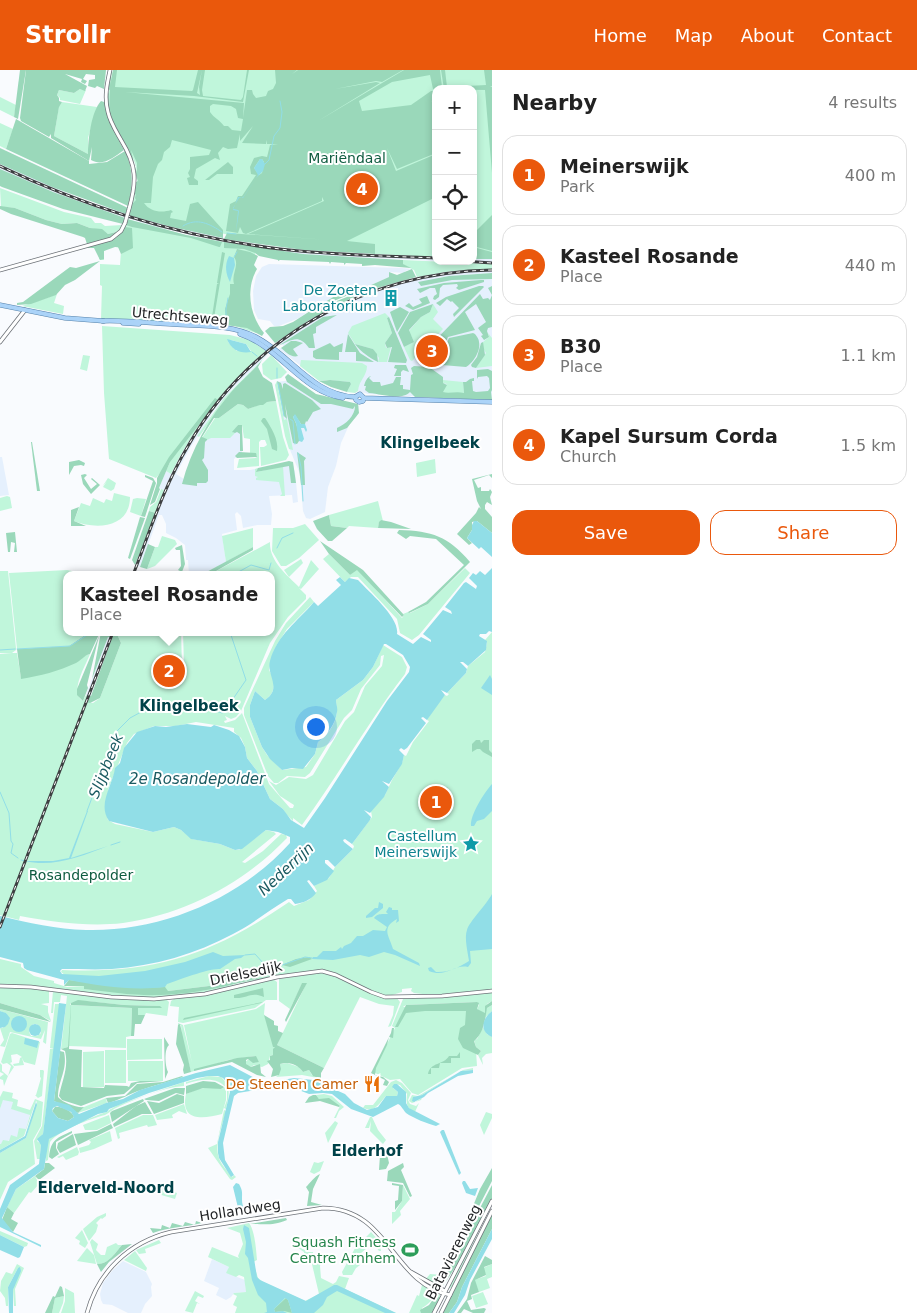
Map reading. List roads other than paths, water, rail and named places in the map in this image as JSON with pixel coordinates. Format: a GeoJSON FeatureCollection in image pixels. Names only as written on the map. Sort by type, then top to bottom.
{"type":"FeatureCollection","features":[{"type":"Feature","properties":{"kind":"main road","name":"Utrechtseweg"},"geometry":{"type":"LineString","coordinates":[[0,305],[65,318],[209,327],[246,333],[270,346],[316,384],[340,395],[355,398],[360,394],[364,398],[492,402]]}},
{"type":"Feature","properties":{"kind":"street"},"geometry":{"type":"LineString","coordinates":[[0,270],[111,238],[121,231],[134,189],[135,171],[130,156],[107,110],[106,95],[110,70]]}},
{"type":"Feature","properties":{"kind":"street"},"geometry":{"type":"LineString","coordinates":[[0,342],[25,310]]}},
{"type":"Feature","properties":{"kind":"street","name":"Drielsedijk"},"geometry":{"type":"LineString","coordinates":[[0,986],[31,987],[111,997],[154,999],[205,994],[277,978],[322,972],[336,975],[386,997],[442,996],[492,991]]}},
{"type":"Feature","properties":{"kind":"street","name":"Batavierenweg"},"geometry":{"type":"LineString","coordinates":[[434,1313],[492,1200]]}},
{"type":"Feature","properties":{"kind":"street","name":"Hollandweg"},"geometry":{"type":"LineString","coordinates":[[87,1313],[103,1276],[120,1258],[142,1242],[170,1232],[314,1209],[335,1209],[360,1218],[376,1230],[410,1272],[450,1295]]}},
{"type":"Feature","properties":{"kind":"street","name":"Batavierenweg"},"geometry":{"type":"LineString","coordinates":[[440,1313],[492,1211]]}},
{"type":"Feature","properties":{"kind":"water"},"geometry":{"type":"Polygon","coordinates":[[[260,159],[265,164],[263,171],[256,178],[258,175],[254,168],[260,159]]]}},
{"type":"Feature","properties":{"kind":"water"},"geometry":{"type":"Polygon","coordinates":[[[234,209],[239,211],[236,232],[238,211],[234,209]]]}},
{"type":"Feature","properties":{"kind":"water"},"geometry":{"type":"Polygon","coordinates":[[[229,256],[234,258],[235,265],[230,282],[226,270],[229,256]]]}},
{"type":"Feature","properties":{"kind":"water"},"geometry":{"type":"Polygon","coordinates":[[[227,339],[246,344],[251,352],[237,350],[231,346],[227,339]]]}},
{"type":"Feature","properties":{"kind":"water"},"geometry":{"type":"Polygon","coordinates":[[[295,414],[301,424],[305,424],[307,430],[306,432],[304,428],[301,428],[304,439],[302,442],[299,441],[293,417],[295,414]]]}},
{"type":"Feature","properties":{"kind":"water"},"geometry":{"type":"Polygon","coordinates":[[[474,521],[477,521],[492,533],[492,557],[467,538],[472,530],[474,521]]]}},
{"type":"Feature","properties":{"kind":"water"},"geometry":{"type":"Polygon","coordinates":[[[492,568],[492,632],[489,631],[479,636],[487,641],[486,650],[468,666],[460,662],[467,669],[466,673],[447,693],[441,690],[445,695],[427,720],[423,717],[421,718],[426,723],[407,748],[399,750],[404,755],[402,764],[389,784],[382,781],[389,787],[384,797],[370,813],[364,810],[371,817],[370,820],[352,844],[345,839],[343,840],[353,849],[335,867],[328,860],[325,860],[325,863],[334,871],[327,880],[314,886],[309,880],[307,881],[316,893],[312,898],[295,904],[291,899],[288,899],[233,934],[174,958],[128,967],[62,969],[60,971],[62,974],[99,976],[145,971],[185,962],[213,952],[223,956],[245,955],[220,969],[209,970],[167,984],[165,987],[153,988],[105,986],[69,980],[64,985],[64,980],[27,970],[24,968],[23,963],[0,957],[0,916],[43,925],[75,929],[114,929],[170,918],[223,896],[248,881],[290,843],[290,837],[266,830],[242,849],[235,850],[220,844],[191,839],[181,830],[174,827],[153,832],[109,821],[106,815],[105,801],[115,768],[120,763],[124,748],[137,732],[155,726],[166,727],[187,724],[211,727],[214,725],[229,730],[239,736],[245,747],[247,758],[257,771],[270,799],[283,809],[291,820],[304,828],[387,701],[409,672],[410,667],[403,655],[384,644],[373,667],[363,680],[336,700],[337,711],[333,725],[318,742],[315,754],[303,769],[292,768],[282,770],[270,759],[262,747],[250,717],[250,705],[255,691],[265,700],[273,691],[269,666],[273,652],[283,636],[314,602],[318,606],[341,585],[336,580],[340,577],[345,582],[349,578],[358,580],[376,598],[394,620],[397,634],[413,644],[421,637],[431,642],[423,634],[443,610],[452,614],[445,607],[464,583],[466,582],[476,589],[477,586],[469,578],[473,573],[476,575],[480,571],[485,575],[492,568]]]}},
{"type":"Feature","properties":{"kind":"water"},"geometry":{"type":"Polygon","coordinates":[[[490,675],[492,679],[492,695],[481,688],[490,675]]]}},
{"type":"Feature","properties":{"kind":"water"},"geometry":{"type":"Polygon","coordinates":[[[492,784],[492,811],[484,819],[477,821],[474,826],[471,826],[475,810],[492,784]]]}},
{"type":"Feature","properties":{"kind":"water"},"geometry":{"type":"Polygon","coordinates":[[[87,811],[71,858],[108,846],[78,857],[57,862],[36,863],[25,861],[53,861],[69,858],[87,811]]]}},
{"type":"Feature","properties":{"kind":"water"},"geometry":{"type":"Polygon","coordinates":[[[492,894],[492,949],[470,951],[471,963],[468,967],[454,969],[469,961],[466,941],[467,930],[492,894]]]}},
{"type":"Feature","properties":{"kind":"water"},"geometry":{"type":"Polygon","coordinates":[[[379,902],[383,904],[383,908],[372,917],[366,918],[375,908],[378,908],[379,902]]]}},
{"type":"Feature","properties":{"kind":"water"},"geometry":{"type":"Polygon","coordinates":[[[389,907],[392,910],[398,910],[399,921],[396,923],[397,919],[392,922],[387,929],[393,949],[419,963],[420,966],[384,952],[369,957],[360,955],[333,960],[312,959],[323,951],[336,951],[341,947],[342,949],[357,936],[363,936],[373,930],[385,931],[387,927],[374,918],[378,915],[388,914],[386,912],[389,907]]]}},
{"type":"Feature","properties":{"kind":"water"},"geometry":{"type":"Polygon","coordinates":[[[431,967],[436,972],[445,972],[435,973],[429,971],[428,968],[431,967]]]}},
{"type":"Feature","properties":{"kind":"water"},"geometry":{"type":"Polygon","coordinates":[[[59,1003],[66,1005],[54,1101],[69,1105],[79,1114],[106,1103],[123,1099],[140,1090],[230,1065],[264,1083],[294,1078],[313,1080],[345,1094],[354,1103],[367,1110],[378,1107],[386,1096],[397,1096],[398,1092],[392,1087],[394,1084],[397,1084],[406,1092],[406,1103],[409,1108],[440,1124],[436,1126],[416,1119],[406,1113],[398,1104],[373,1117],[351,1109],[332,1094],[309,1094],[286,1085],[238,1093],[234,1096],[223,1143],[225,1160],[234,1175],[231,1177],[219,1158],[218,1153],[218,1142],[230,1092],[227,1083],[218,1076],[197,1078],[149,1093],[109,1109],[107,1112],[98,1114],[49,1139],[44,1169],[16,1189],[2,1218],[13,1232],[41,1245],[41,1247],[0,1227],[0,1209],[10,1185],[39,1164],[41,1145],[37,1139],[43,1134],[59,1003]],[[57,1106],[52,1111],[58,1118],[68,1121],[74,1117],[71,1112],[57,1106]]]}},
{"type":"Feature","properties":{"kind":"water"},"geometry":{"type":"Polygon","coordinates":[[[0,1011],[6,1013],[10,1018],[5,1027],[0,1028],[0,1011]]]}},
{"type":"Feature","properties":{"kind":"water"},"geometry":{"type":"Polygon","coordinates":[[[492,1011],[492,1037],[485,1032],[483,1025],[492,1011]]]}},
{"type":"Feature","properties":{"kind":"water"},"geometry":{"type":"Polygon","coordinates":[[[16,1016],[22,1016],[27,1021],[25,1030],[16,1032],[11,1027],[11,1021],[16,1016]]]}},
{"type":"Feature","properties":{"kind":"water"},"geometry":{"type":"Polygon","coordinates":[[[37,1024],[40,1025],[40,1035],[33,1036],[30,1035],[29,1028],[30,1025],[37,1024]]]}},
{"type":"Feature","properties":{"kind":"water"},"geometry":{"type":"Polygon","coordinates":[[[25,1038],[39,1041],[37,1048],[24,1044],[25,1038]]]}},
{"type":"Feature","properties":{"kind":"water"},"geometry":{"type":"Polygon","coordinates":[[[473,1070],[473,1073],[458,1076],[424,1097],[414,1102],[412,1101],[413,1097],[422,1095],[461,1071],[473,1070]]]}},
{"type":"Feature","properties":{"kind":"water"},"geometry":{"type":"Polygon","coordinates":[[[36,1102],[37,1105],[26,1138],[0,1153],[0,1150],[25,1136],[36,1102]]]}},
{"type":"Feature","properties":{"kind":"water"},"geometry":{"type":"Polygon","coordinates":[[[444,1130],[461,1173],[459,1175],[440,1132],[444,1130]]]}},
{"type":"Feature","properties":{"kind":"water"},"geometry":{"type":"Polygon","coordinates":[[[463,1181],[465,1181],[470,1189],[478,1188],[475,1196],[466,1193],[463,1181]]]}},
{"type":"Feature","properties":{"kind":"water"},"geometry":{"type":"Polygon","coordinates":[[[236,1183],[239,1184],[242,1190],[243,1216],[240,1216],[233,1187],[236,1183]]]}},
{"type":"Feature","properties":{"kind":"water"},"geometry":{"type":"Polygon","coordinates":[[[244,1225],[249,1228],[257,1277],[260,1280],[306,1301],[337,1285],[396,1313],[385,1313],[337,1291],[327,1297],[323,1305],[314,1313],[292,1313],[288,1300],[285,1298],[274,1309],[275,1312],[283,1311],[287,1313],[264,1313],[267,1312],[266,1303],[258,1295],[252,1280],[248,1258],[245,1254],[244,1225]]]}},
{"type":"Feature","properties":{"kind":"water"},"geometry":{"type":"Polygon","coordinates":[[[492,1229],[492,1239],[470,1280],[465,1295],[454,1313],[449,1313],[457,1302],[462,1287],[492,1229]]]}},
{"type":"Feature","properties":{"kind":"water"},"geometry":{"type":"Polygon","coordinates":[[[0,1235],[24,1247],[20,1257],[18,1258],[0,1250],[0,1235]]]}},
{"type":"Feature","properties":{"kind":"water"},"geometry":{"type":"Polygon","coordinates":[[[20,1267],[21,1271],[13,1290],[13,1313],[9,1313],[8,1287],[20,1267]]]}},
{"type":"Feature","properties":{"kind":"waterway","name":"Slijpbeek"},"geometry":{"type":"LineString","coordinates":[[264,165],[269,160],[274,136],[280,128],[282,112],[280,101]]}},
{"type":"Feature","properties":{"kind":"waterway"},"geometry":{"type":"LineString","coordinates":[[183,226],[188,223],[198,222],[213,226],[222,232]]}},
{"type":"Feature","properties":{"kind":"waterway"},"geometry":{"type":"LineString","coordinates":[[227,233],[236,234]]}},
{"type":"Feature","properties":{"kind":"waterway","name":"Slijpbeek"},"geometry":{"type":"LineString","coordinates":[[234,257],[237,252]]}},
{"type":"Feature","properties":{"kind":"waterway","name":"Slijpbeek"},"geometry":{"type":"LineString","coordinates":[[226,324],[228,298]]}},
{"type":"Feature","properties":{"kind":"waterway","name":"Slijpbeek"},"geometry":{"type":"LineString","coordinates":[[252,352],[257,356]]}},
{"type":"Feature","properties":{"kind":"waterway","name":"Slijpbeek"},"geometry":{"type":"LineString","coordinates":[[277,368],[277,378]]}},
{"type":"Feature","properties":{"kind":"waterway","name":"Slijpbeek"},"geometry":{"type":"LineString","coordinates":[[278,383],[284,416]]}},
{"type":"Feature","properties":{"kind":"waterway","name":"Slijpbeek"},"geometry":{"type":"LineString","coordinates":[[290,419],[293,421],[295,444]]}},
{"type":"Feature","properties":{"kind":"waterway","name":"Slijpbeek"},"geometry":{"type":"LineString","coordinates":[[298,453],[301,467],[303,501]]}},
{"type":"Feature","properties":{"kind":"waterway","name":"Slijpbeek"},"geometry":{"type":"LineString","coordinates":[[277,548],[282,538],[293,533]]}},
{"type":"Feature","properties":{"kind":"waterway","name":"Slijpbeek"},"geometry":{"type":"LineString","coordinates":[[240,571],[251,565],[269,570],[271,563]]}},
{"type":"Feature","properties":{"kind":"waterway","name":"Slijpbeek"},"geometry":{"type":"LineString","coordinates":[[17,649],[70,646],[85,636]]}},
{"type":"Feature","properties":{"kind":"waterway","name":"Slijpbeek"},"geometry":{"type":"LineString","coordinates":[[224,712],[246,680],[231,636]]}},
{"type":"Feature","properties":{"kind":"waterway","name":"Slijpbeek"},"geometry":{"type":"LineString","coordinates":[[0,650],[15,649]]}},
{"type":"Feature","properties":{"kind":"waterway","name":"Slijpbeek"},"geometry":{"type":"LineString","coordinates":[[87,811],[117,731],[130,718],[141,712],[149,711],[210,709],[222,713]]}},
{"type":"Feature","properties":{"kind":"waterway"},"geometry":{"type":"LineString","coordinates":[[0,792],[9,813],[11,841],[13,844],[11,853],[18,858]]}},
{"type":"Feature","properties":{"kind":"waterway"},"geometry":{"type":"LineString","coordinates":[[111,845],[120,842]]}},
{"type":"Feature","properties":{"kind":"waterway","name":"Slijpbeek"},"geometry":{"type":"LineString","coordinates":[[21,860],[26,861]]}},
{"type":"Feature","properties":{"kind":"waterway"},"geometry":{"type":"LineString","coordinates":[[245,955],[255,954],[264,964],[282,965],[305,957],[312,958]]}},
{"type":"Feature","properties":{"kind":"railway"},"geometry":{"type":"LineString","coordinates":[[0,166],[102,208],[172,229],[208,237],[244,244],[300,251],[432,258]]}},
{"type":"Feature","properties":{"kind":"railway"},"geometry":{"type":"LineString","coordinates":[[477,262],[492,263]]}},
{"type":"Feature","properties":{"kind":"railway"},"geometry":{"type":"LineString","coordinates":[[135,571],[165,493],[188,446],[214,407],[244,373],[278,343],[316,318],[357,298],[400,283],[446,274],[492,270]]}},
{"type":"Feature","properties":{"kind":"railway"},"geometry":{"type":"LineString","coordinates":[[0,927],[111,636]]}},
{"type":"Feature","properties":{"kind":"place","name":"Kapel Sursum Corda"},"geometry":{"type":"Point","coordinates":[362,189]}},
{"type":"Feature","properties":{"kind":"place","name":"De Zoeten Laboratorium"},"geometry":{"type":"Point","coordinates":[391,298]}},
{"type":"Feature","properties":{"kind":"place","name":"B30"},"geometry":{"type":"Point","coordinates":[432,351]}},
{"type":"Feature","properties":{"kind":"place","name":"Kasteel Rosande"},"geometry":{"type":"Point","coordinates":[169,671]}},
{"type":"Feature","properties":{"kind":"place","name":"Meinerswijk"},"geometry":{"type":"Point","coordinates":[436,802]}},
{"type":"Feature","properties":{"kind":"place","name":"Castellum Meinerswijk"},"geometry":{"type":"Point","coordinates":[471,844]}},
{"type":"Feature","properties":{"kind":"place","name":"De Steenen Camer"},"geometry":{"type":"Point","coordinates":[372,1084]}},
{"type":"Feature","properties":{"kind":"place","name":"Squash Fitness Centre Arnhem"},"geometry":{"type":"Point","coordinates":[410,1250]}},
{"type":"Feature","properties":{"kind":"district","name":"Klingelbeek"},"geometry":{"type":"Point","coordinates":[430,443]}},
{"type":"Feature","properties":{"kind":"district","name":"Klingelbeek"},"geometry":{"type":"Point","coordinates":[189,706]}},
{"type":"Feature","properties":{"kind":"district","name":"Elderhof"},"geometry":{"type":"Point","coordinates":[367,1151]}},
{"type":"Feature","properties":{"kind":"district","name":"Elderveld-Noord"},"geometry":{"type":"Point","coordinates":[106,1188]}},
{"type":"Feature","properties":{"kind":"park label","name":"Mariëndaal"},"geometry":{"type":"Point","coordinates":[347,158]}},
{"type":"Feature","properties":{"kind":"park label","name":"Rosandepolder"},"geometry":{"type":"Point","coordinates":[81,875]}},
{"type":"Feature","properties":{"kind":"water label","name":"2e Rosandepolder"},"geometry":{"type":"Point","coordinates":[197,779]}},
{"type":"Feature","properties":{"kind":"water label","name":"Nederrijn"},"geometry":{"type":"Point","coordinates":[286,869]}}]}
